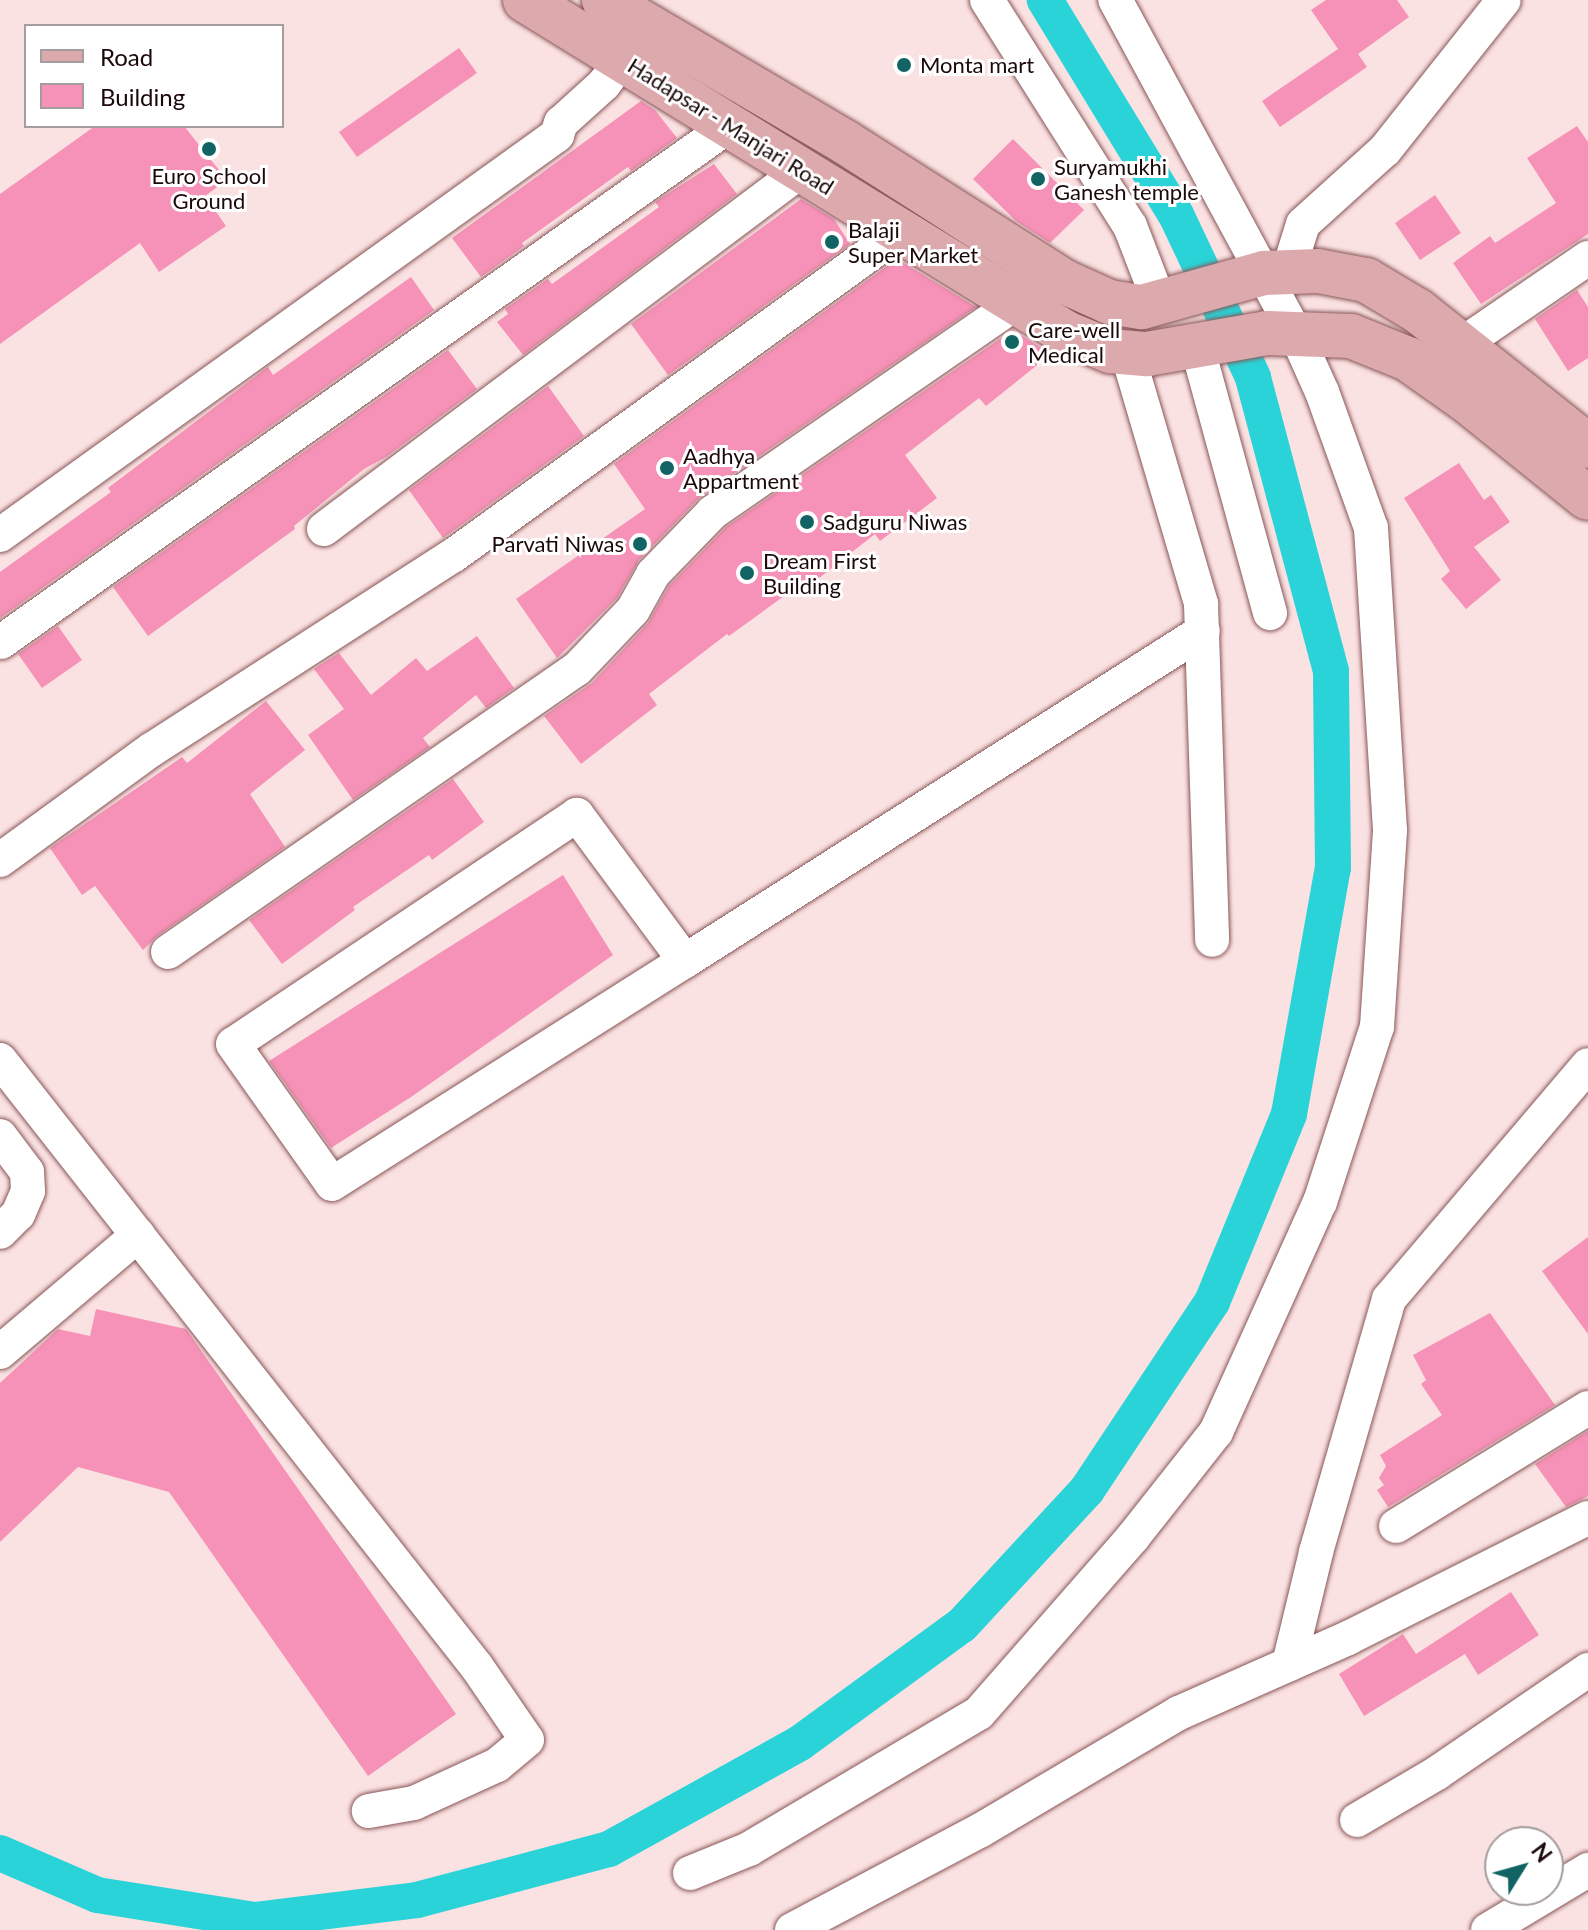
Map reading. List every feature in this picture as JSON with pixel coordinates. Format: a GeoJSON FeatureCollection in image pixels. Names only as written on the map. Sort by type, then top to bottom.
{"type":"FeatureCollection","features":[{"type":"Feature","properties":{"kind":"main road","name":"Hadapsar - Manjari Road"},"geometry":{"type":"LineString","coordinates":[[525,0],[649,49],[845,142],[1065,282],[1109,302],[1142,307],[1265,274]]}},
{"type":"Feature","properties":{"kind":"main road","name":"Hadapsar - Manjari Road"},"geometry":{"type":"LineString","coordinates":[[604,0],[649,49],[730,125],[1066,333],[1110,351],[1147,354],[1282,334]]}},
{"type":"Feature","properties":{"kind":"main road"},"geometry":{"type":"LineString","coordinates":[[1265,274],[1318,271],[1366,280],[1418,311],[1573,442],[1588,498]]}},
{"type":"Feature","properties":{"kind":"main road"},"geometry":{"type":"LineString","coordinates":[[1282,334],[1351,336],[1408,359],[1466,400],[1573,442]]}},
{"type":"Feature","properties":{"kind":"street"},"geometry":{"type":"LineString","coordinates":[[987,0],[1172,297]]}},
{"type":"Feature","properties":{"kind":"street"},"geometry":{"type":"LineString","coordinates":[[690,1873],[749,1849],[979,1713],[1133,1537],[1216,1432],[1320,1202],[1377,1027],[1390,830],[1371,528],[1322,392],[1282,334],[1265,274],[1115,0]]}},
{"type":"Feature","properties":{"kind":"street"},"geometry":{"type":"LineString","coordinates":[[1265,274],[1303,224],[1385,150],[1504,0]]}},
{"type":"Feature","properties":{"kind":"street"},"geometry":{"type":"LineString","coordinates":[[0,535],[557,135],[569,138],[591,123],[649,49]]}},
{"type":"Feature","properties":{"kind":"street"},"geometry":{"type":"LineString","coordinates":[[1,642],[730,125]]}},
{"type":"Feature","properties":{"kind":"street"},"geometry":{"type":"LineString","coordinates":[[324,529],[802,170]]}},
{"type":"Feature","properties":{"kind":"street"},"geometry":{"type":"LineString","coordinates":[[0,860],[151,750],[454,555],[900,232]]}},
{"type":"Feature","properties":{"kind":"street"},"geometry":{"type":"LineString","coordinates":[[1461,345],[1588,258]]}},
{"type":"Feature","properties":{"kind":"street"},"geometry":{"type":"LineString","coordinates":[[168,952],[577,669],[607,642],[633,610],[653,574],[713,512],[1015,304]]}},
{"type":"Feature","properties":{"kind":"street"},"geometry":{"type":"LineString","coordinates":[[1197,346],[1270,613]]}},
{"type":"Feature","properties":{"kind":"street"},"geometry":{"type":"LineString","coordinates":[[1127,352],[1201,604],[1212,940]]}},
{"type":"Feature","properties":{"kind":"street"},"geometry":{"type":"LineString","coordinates":[[685,961],[577,815],[233,1044],[332,1184],[685,961],[1203,631]]}},
{"type":"Feature","properties":{"kind":"street"},"geometry":{"type":"LineString","coordinates":[[0,1060],[477,1667],[527,1740],[497,1765],[414,1803],[369,1811]]}},
{"type":"Feature","properties":{"kind":"street"},"geometry":{"type":"LineString","coordinates":[[1289,1664],[1316,1552],[1389,1299],[1588,1065]]}},
{"type":"Feature","properties":{"kind":"street"},"geometry":{"type":"LineString","coordinates":[[0,1136],[27,1172],[28,1191],[18,1214],[0,1232]]}},
{"type":"Feature","properties":{"kind":"street"},"geometry":{"type":"LineString","coordinates":[[0,1352],[138,1235]]}},
{"type":"Feature","properties":{"kind":"street"},"geometry":{"type":"LineString","coordinates":[[1396,1526],[1588,1408]]}},
{"type":"Feature","properties":{"kind":"street"},"geometry":{"type":"LineString","coordinates":[[792,1930],[967,1837],[1179,1713],[1289,1664],[1588,1518]]}},
{"type":"Feature","properties":{"kind":"street"},"geometry":{"type":"LineString","coordinates":[[1357,1820],[1437,1773],[1588,1670]]}},
{"type":"Feature","properties":{"kind":"street"},"geometry":{"type":"LineString","coordinates":[[1488,1930],[1588,1870]]}},
{"type":"Feature","properties":{"kind":"building"},"geometry":{"type":"Polygon","coordinates":[[[1326,0],[1397,0],[1409,17],[1358,54],[1367,67],[1280,127],[1262,101],[1338,49],[1311,10],[1326,0]]]}},
{"type":"Feature","properties":{"kind":"building"},"geometry":{"type":"Polygon","coordinates":[[[459,48],[477,73],[357,157],[339,132],[459,48]]]}},
{"type":"Feature","properties":{"kind":"building"},"geometry":{"type":"Polygon","coordinates":[[[641,101],[655,110],[677,138],[631,171],[628,167],[522,243],[524,246],[481,277],[452,238],[641,101]]]}},
{"type":"Feature","properties":{"kind":"building"},"geometry":{"type":"Polygon","coordinates":[[[1577,126],[1588,142],[1588,234],[1481,304],[1453,263],[1490,236],[1495,243],[1556,203],[1527,158],[1577,126]]]}},
{"type":"Feature","properties":{"kind":"building"},"geometry":{"type":"Polygon","coordinates":[[[92,128],[186,128],[227,180],[205,196],[226,226],[159,272],[140,243],[0,344],[0,194],[92,128]]]}},
{"type":"Feature","properties":{"kind":"building","name":"Suryamukhi Ganesh temple"},"geometry":{"type":"Polygon","coordinates":[[[1013,139],[1084,210],[1050,243],[1016,221],[973,179],[1013,139]]]}},
{"type":"Feature","properties":{"kind":"building"},"geometry":{"type":"Polygon","coordinates":[[[714,164],[737,194],[523,355],[497,322],[508,314],[505,309],[548,279],[552,284],[659,207],[655,202],[714,164]]]}},
{"type":"Feature","properties":{"kind":"building"},"geometry":{"type":"Polygon","coordinates":[[[1435,195],[1461,233],[1420,260],[1395,223],[1435,195]]]}},
{"type":"Feature","properties":{"kind":"building"},"geometry":{"type":"Polygon","coordinates":[[[801,199],[834,219],[850,244],[668,375],[631,324],[801,199]]]}},
{"type":"Feature","properties":{"kind":"building"},"geometry":{"type":"Polygon","coordinates":[[[897,259],[976,307],[701,496],[639,560],[617,598],[557,658],[516,599],[645,509],[614,464],[897,259]]]}},
{"type":"Feature","properties":{"kind":"building"},"geometry":{"type":"Polygon","coordinates":[[[411,277],[434,310],[0,618],[0,572],[111,492],[108,488],[268,367],[273,375],[411,277]]]}},
{"type":"Feature","properties":{"kind":"building"},"geometry":{"type":"Polygon","coordinates":[[[1577,290],[1588,307],[1588,358],[1568,371],[1535,319],[1577,290]]]}},
{"type":"Feature","properties":{"kind":"building"},"geometry":{"type":"Polygon","coordinates":[[[1013,330],[1051,354],[986,406],[979,398],[905,455],[937,498],[880,541],[875,534],[809,586],[805,581],[729,636],[727,634],[649,694],[657,705],[581,764],[544,716],[592,683],[648,623],[669,586],[726,527],[1013,330]]]}},
{"type":"Feature","properties":{"kind":"building"},"geometry":{"type":"Polygon","coordinates":[[[448,350],[477,389],[386,457],[364,469],[294,526],[295,529],[148,636],[113,587],[448,350]]]}},
{"type":"Feature","properties":{"kind":"building"},"geometry":{"type":"Polygon","coordinates":[[[548,386],[584,436],[443,538],[409,490],[548,386]]]}},
{"type":"Feature","properties":{"kind":"building"},"geometry":{"type":"Polygon","coordinates":[[[1459,463],[1484,500],[1491,495],[1510,522],[1474,547],[1501,580],[1466,609],[1441,579],[1450,571],[1404,498],[1459,463]]]}},
{"type":"Feature","properties":{"kind":"building"},"geometry":{"type":"Polygon","coordinates":[[[58,626],[82,660],[42,688],[18,654],[58,626]]]}},
{"type":"Feature","properties":{"kind":"building"},"geometry":{"type":"Polygon","coordinates":[[[477,636],[514,688],[486,708],[476,695],[423,738],[430,747],[353,800],[308,735],[344,709],[314,669],[339,653],[371,695],[416,658],[427,671],[477,636]]]}},
{"type":"Feature","properties":{"kind":"building"},"geometry":{"type":"Polygon","coordinates":[[[266,701],[305,750],[250,794],[285,847],[157,936],[143,950],[95,886],[82,895],[50,848],[182,757],[187,763],[266,701]]]}},
{"type":"Feature","properties":{"kind":"building"},"geometry":{"type":"Polygon","coordinates":[[[453,779],[484,822],[432,860],[429,855],[353,907],[355,910],[282,964],[249,920],[453,779]]]}},
{"type":"Feature","properties":{"kind":"building"},"geometry":{"type":"Polygon","coordinates":[[[563,875],[613,955],[411,1097],[331,1148],[269,1061],[563,875]]]}},
{"type":"Feature","properties":{"kind":"building"},"geometry":{"type":"Polygon","coordinates":[[[1588,1237],[1588,1334],[1542,1271],[1588,1237]]]}},
{"type":"Feature","properties":{"kind":"building"},"geometry":{"type":"Polygon","coordinates":[[[96,1309],[186,1329],[456,1714],[368,1776],[169,1492],[78,1467],[0,1542],[0,1383],[58,1329],[90,1336],[96,1309]]]}},
{"type":"Feature","properties":{"kind":"building"},"geometry":{"type":"Polygon","coordinates":[[[1490,1313],[1555,1405],[1388,1507],[1377,1490],[1384,1485],[1379,1478],[1386,1466],[1380,1455],[1442,1415],[1421,1384],[1426,1380],[1413,1355],[1490,1313]]]}},
{"type":"Feature","properties":{"kind":"building"},"geometry":{"type":"Polygon","coordinates":[[[1588,1431],[1588,1496],[1566,1507],[1535,1464],[1588,1431]]]}},
{"type":"Feature","properties":{"kind":"building"},"geometry":{"type":"Polygon","coordinates":[[[1511,1592],[1539,1635],[1478,1675],[1465,1654],[1364,1716],[1339,1674],[1403,1634],[1416,1654],[1511,1592]]]}},
{"type":"Feature","properties":{"kind":"waterway"},"geometry":{"type":"LineString","coordinates":[[0,1853],[97,1895],[255,1920],[417,1900],[609,1849],[800,1743],[962,1625],[1087,1490],[1212,1302],[1289,1114],[1333,868],[1331,671],[1253,377],[1176,215],[1045,0]]}},
{"type":"Feature","properties":{"kind":"place","name":"Monta mart"},"geometry":{"type":"Point","coordinates":[904,65]}},
{"type":"Feature","properties":{"kind":"place","name":"Euro School Ground"},"geometry":{"type":"Point","coordinates":[209,149]}},
{"type":"Feature","properties":{"kind":"place","name":"Suryamukhi Ganesh temple"},"geometry":{"type":"Point","coordinates":[1038,179]}},
{"type":"Feature","properties":{"kind":"place","name":"Balaji Super Market"},"geometry":{"type":"Point","coordinates":[832,242]}},
{"type":"Feature","properties":{"kind":"place","name":"Care-well Medical"},"geometry":{"type":"Point","coordinates":[1012,342]}},
{"type":"Feature","properties":{"kind":"place","name":"Aadhya Appartment"},"geometry":{"type":"Point","coordinates":[667,468]}},
{"type":"Feature","properties":{"kind":"place","name":"Sadguru Niwas"},"geometry":{"type":"Point","coordinates":[807,522]}},
{"type":"Feature","properties":{"kind":"place","name":"Parvati Niwas"},"geometry":{"type":"Point","coordinates":[640,544]}},
{"type":"Feature","properties":{"kind":"place","name":"Dream First Building"},"geometry":{"type":"Point","coordinates":[747,573]}}]}
